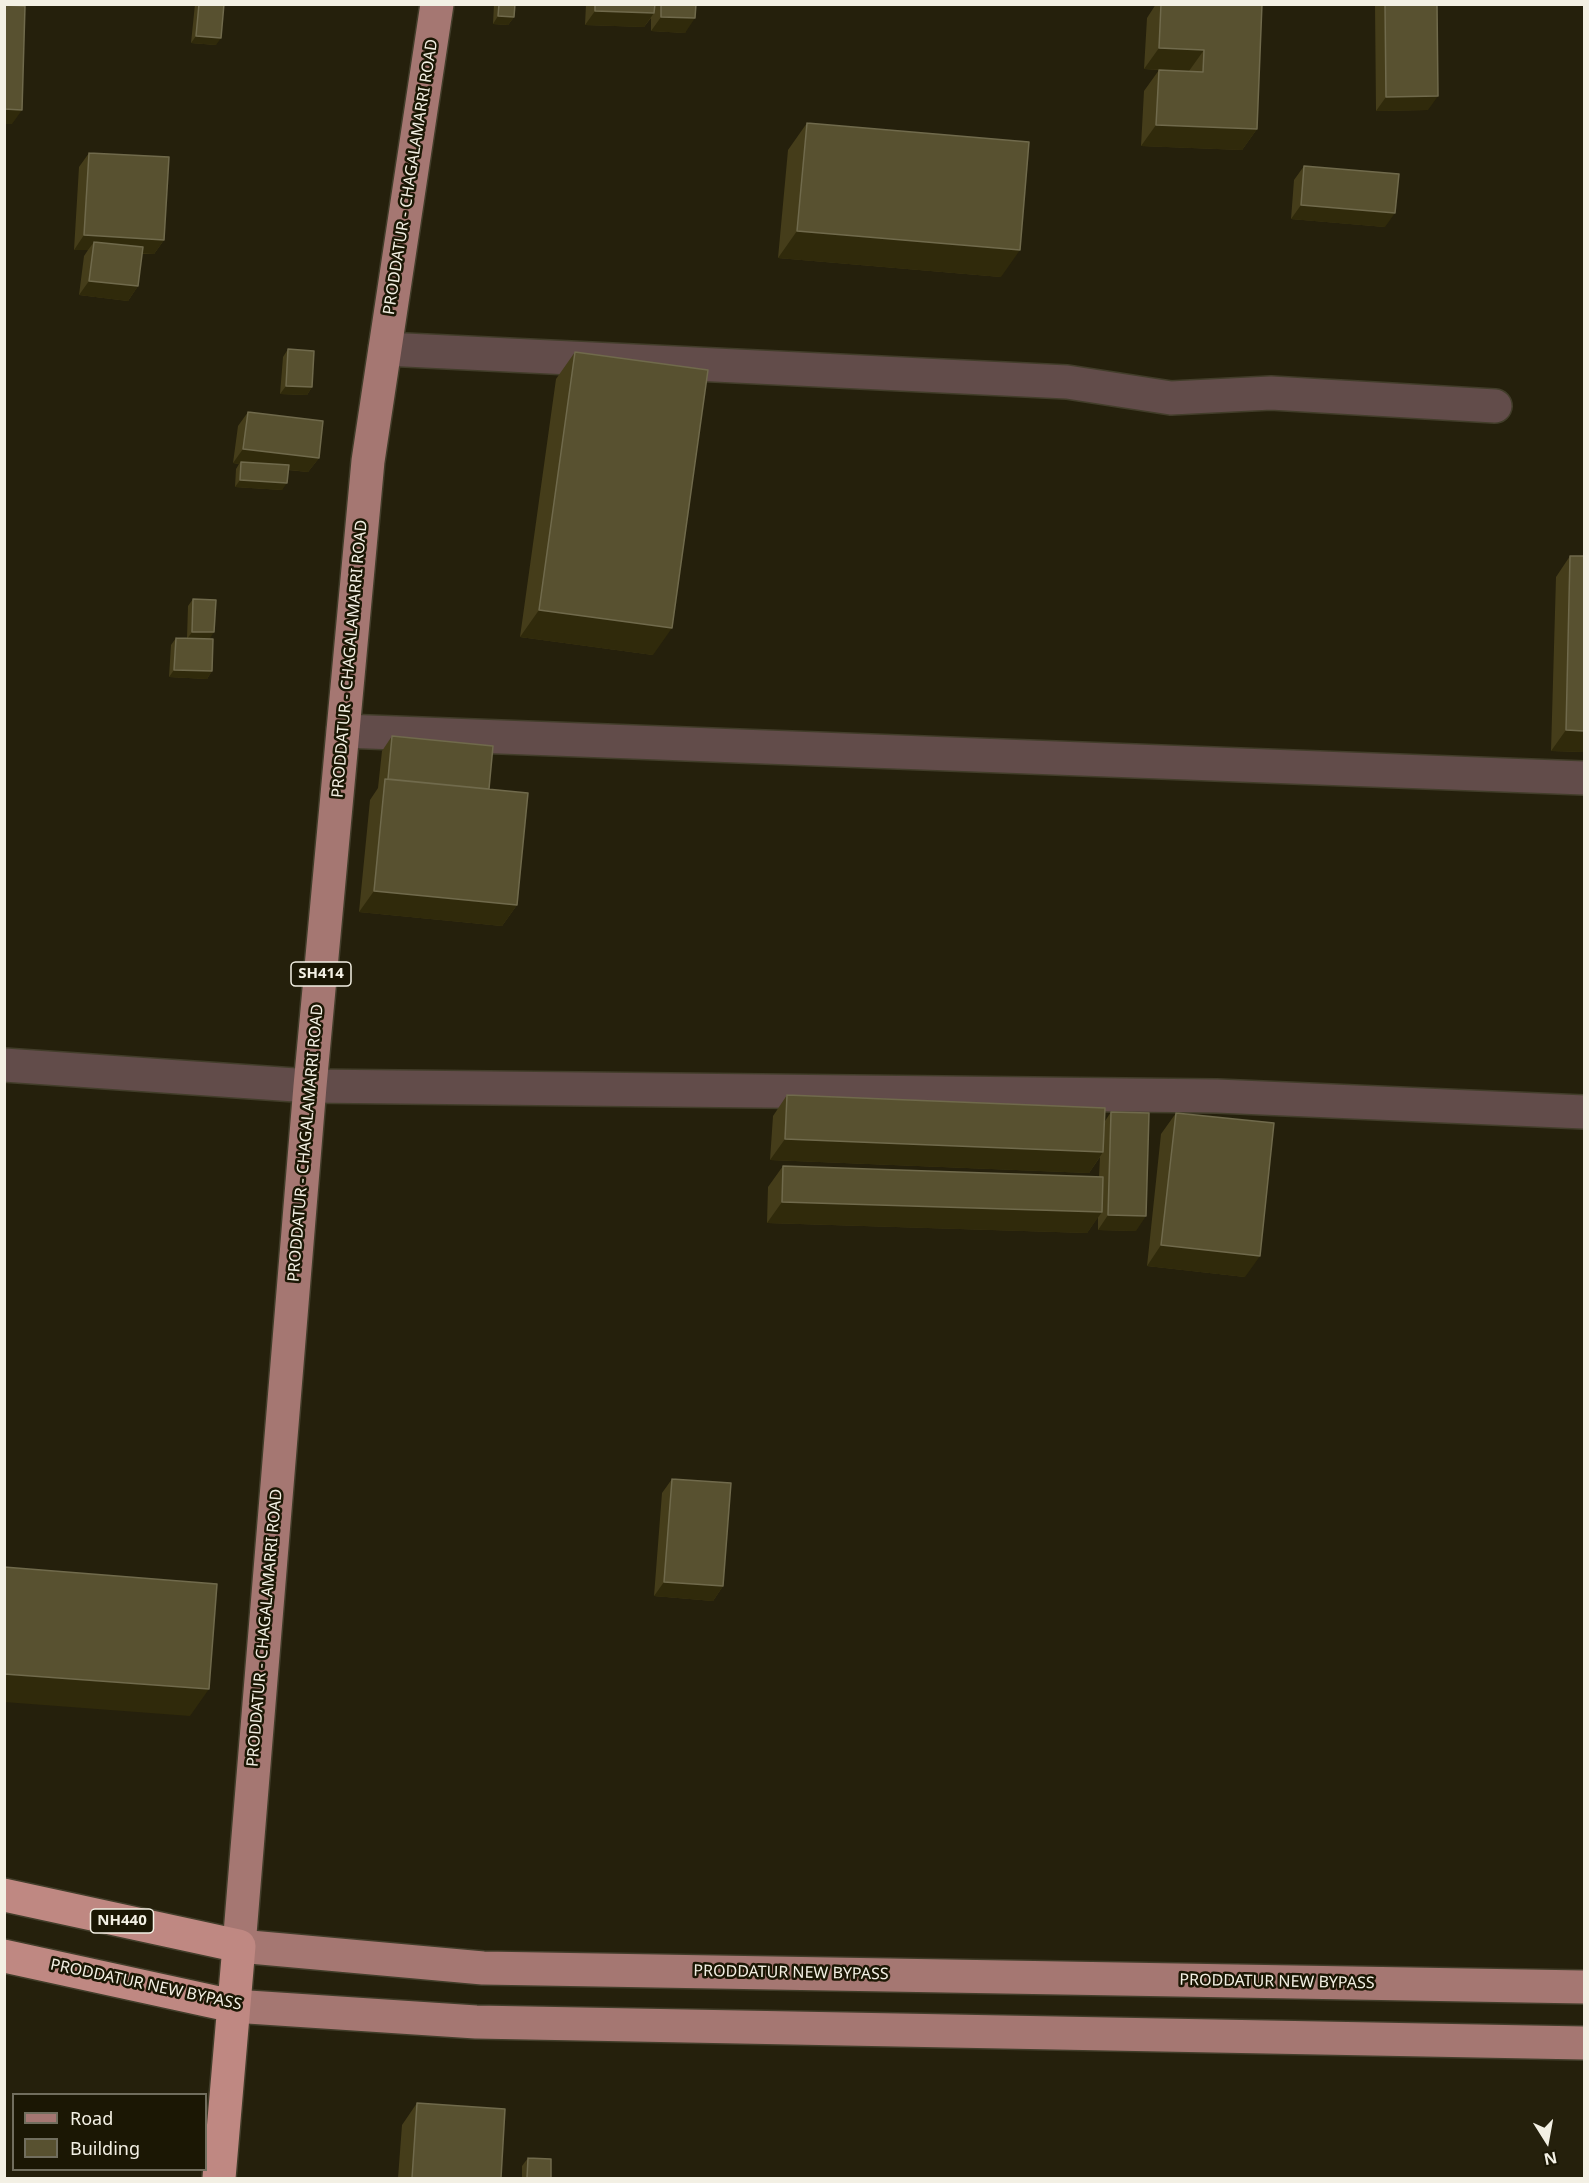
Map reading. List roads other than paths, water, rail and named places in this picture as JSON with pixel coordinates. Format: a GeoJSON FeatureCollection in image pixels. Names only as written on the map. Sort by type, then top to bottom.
{"type":"FeatureCollection","features":[{"type":"Feature","properties":{"kind":"highway","name":"PRODDATUR NEW BYPASS"},"geometry":{"type":"LineString","coordinates":[[4,1896],[239,1947]]}},
{"type":"Feature","properties":{"kind":"highway","name":"PRODDATUR - CHAGALAMARRI ROAD"},"geometry":{"type":"LineString","coordinates":[[219,2178],[239,1947]]}},
{"type":"Feature","properties":{"kind":"highway","name":"PRODDATUR NEW BYPASS"},"geometry":{"type":"LineString","coordinates":[[4,1956],[233,2006]]}},
{"type":"Feature","properties":{"kind":"main road","name":"PRODDATUR - CHAGALAMARRI ROAD"},"geometry":{"type":"LineString","coordinates":[[239,1947],[310,1086],[368,461],[437,4]]}},
{"type":"Feature","properties":{"kind":"main road","name":"PRODDATUR NEW BYPASS"},"geometry":{"type":"LineString","coordinates":[[239,1947],[483,1968],[1584,1987]]}},
{"type":"Feature","properties":{"kind":"main road","name":"PRODDATUR NEW BYPASS"},"geometry":{"type":"LineString","coordinates":[[233,2006],[476,2022],[1584,2043]]}},
{"type":"Feature","properties":{"kind":"street"},"geometry":{"type":"LineString","coordinates":[[385,349],[1067,382],[1171,398],[1271,393],[1495,406]]}},
{"type":"Feature","properties":{"kind":"street"},"geometry":{"type":"LineString","coordinates":[[343,731],[1584,778]]}},
{"type":"Feature","properties":{"kind":"street"},"geometry":{"type":"LineString","coordinates":[[4,1065],[310,1086],[1217,1096],[1584,1112]]}}]}
